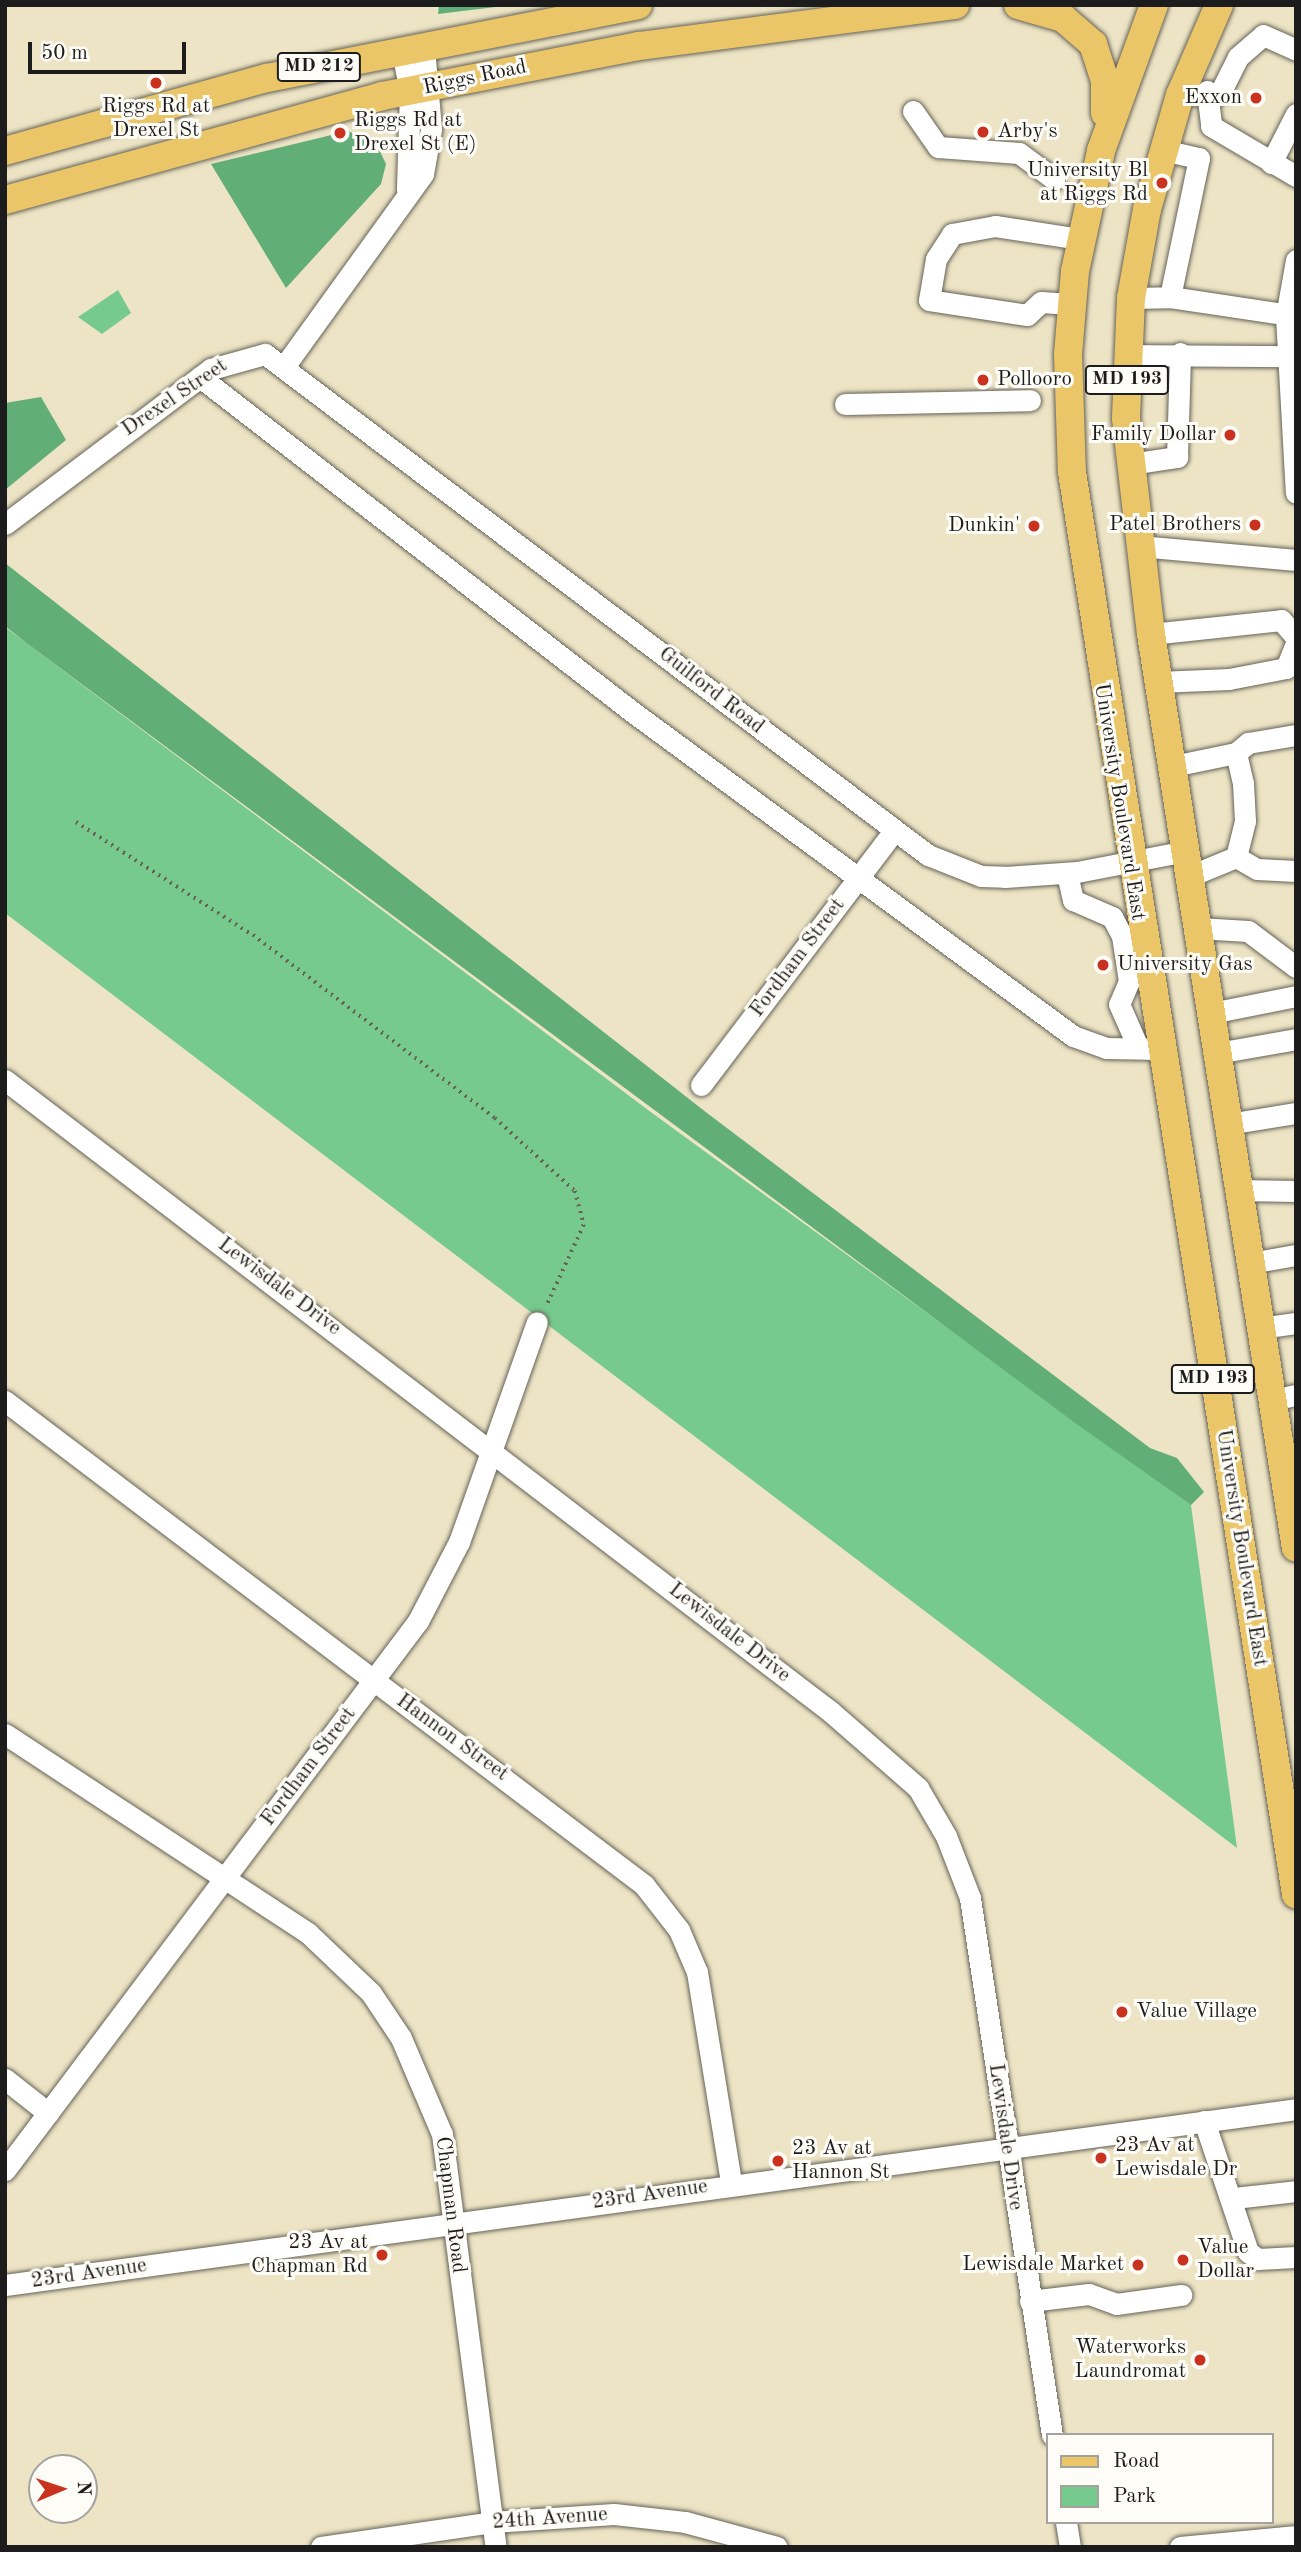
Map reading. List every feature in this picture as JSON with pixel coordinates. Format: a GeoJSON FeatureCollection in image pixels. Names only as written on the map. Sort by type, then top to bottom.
{"type":"FeatureCollection","features":[{"type":"Feature","properties":{"kind":"main road","name":"Riggs Road"},"geometry":{"type":"LineString","coordinates":[[5,151],[267,78],[638,5]]}},
{"type":"Feature","properties":{"kind":"main road","name":"Riggs Road"},"geometry":{"type":"LineString","coordinates":[[5,200],[421,90],[639,46],[955,5]]}},
{"type":"Feature","properties":{"kind":"main road"},"geometry":{"type":"LineString","coordinates":[[1018,5],[1063,18],[1093,44],[1105,80],[1101,151]]}},
{"type":"Feature","properties":{"kind":"main road","name":"University Boulevard East"},"geometry":{"type":"LineString","coordinates":[[1154,5],[1101,151],[1080,239],[1070,304],[1068,408],[1074,505],[1129,865],[1149,1048],[1296,1894]]}},
{"type":"Feature","properties":{"kind":"main road","name":"MD 193"},"geometry":{"type":"LineString","coordinates":[[1219,5],[1193,93],[1163,150],[1131,298],[1127,355],[1130,464],[1158,682],[1260,1328],[1284,1398],[1294,1534]]}},
{"type":"Feature","properties":{"kind":"street"},"geometry":{"type":"LineString","coordinates":[[1296,50],[1263,35],[1238,57],[1220,93],[1193,93],[1211,126],[1296,176]]}},
{"type":"Feature","properties":{"kind":"street"},"geometry":{"type":"LineString","coordinates":[[286,364],[407,190],[421,90],[413,49]]}},
{"type":"Feature","properties":{"kind":"street"},"geometry":{"type":"LineString","coordinates":[[913,111],[938,146],[1018,153],[1054,179]]}},
{"type":"Feature","properties":{"kind":"street"},"geometry":{"type":"LineString","coordinates":[[1271,163],[1296,114]]}},
{"type":"Feature","properties":{"kind":"street"},"geometry":{"type":"LineString","coordinates":[[1163,150],[1199,158],[1171,297]]}},
{"type":"Feature","properties":{"kind":"street"},"geometry":{"type":"LineString","coordinates":[[1070,304],[1041,302],[1027,315],[929,300],[936,259],[952,234],[995,226],[1080,239]]}},
{"type":"Feature","properties":{"kind":"street"},"geometry":{"type":"LineString","coordinates":[[1296,260],[1287,356],[1296,493]]}},
{"type":"Feature","properties":{"kind":"street"},"geometry":{"type":"LineString","coordinates":[[1131,298],[1171,297],[1291,316]]}},
{"type":"Feature","properties":{"kind":"street"},"geometry":{"type":"LineString","coordinates":[[1127,355],[1180,353],[1287,356]]}},
{"type":"Feature","properties":{"kind":"street"},"geometry":{"type":"LineString","coordinates":[[1130,464],[1177,457],[1180,353]]}},
{"type":"Feature","properties":{"kind":"street","name":"Drexel Street"},"geometry":{"type":"LineString","coordinates":[[5,524],[200,377],[230,359],[265,354],[286,364]]}},
{"type":"Feature","properties":{"kind":"street","name":"Guilford Road"},"geometry":{"type":"LineString","coordinates":[[286,364],[928,855],[981,876],[1067,874],[1129,865],[1188,864],[1236,857]]}},
{"type":"Feature","properties":{"kind":"street"},"geometry":{"type":"LineString","coordinates":[[200,377],[234,410],[1073,1036],[1106,1048],[1149,1048]]}},
{"type":"Feature","properties":{"kind":"street"},"geometry":{"type":"LineString","coordinates":[[845,404],[1030,400]]}},
{"type":"Feature","properties":{"kind":"street"},"geometry":{"type":"LineString","coordinates":[[1139,546],[1296,560]]}},
{"type":"Feature","properties":{"kind":"street"},"geometry":{"type":"LineString","coordinates":[[1151,634],[1281,620],[1296,640],[1286,668],[1158,682]]}},
{"type":"Feature","properties":{"kind":"street"},"geometry":{"type":"LineString","coordinates":[[1172,766],[1236,753],[1248,743],[1296,735]]}},
{"type":"Feature","properties":{"kind":"street"},"geometry":{"type":"LineString","coordinates":[[1236,753],[1245,821],[1236,857],[1258,869],[1296,871]]}},
{"type":"Feature","properties":{"kind":"street","name":"Fordham Street"},"geometry":{"type":"LineString","coordinates":[[701,1085],[894,831]]}},
{"type":"Feature","properties":{"kind":"street"},"geometry":{"type":"LineString","coordinates":[[1067,874],[1073,900],[1112,917],[1122,936],[1129,981],[1119,1004],[1149,1048]]}},
{"type":"Feature","properties":{"kind":"street"},"geometry":{"type":"LineString","coordinates":[[1198,928],[1248,931],[1296,967]]}},
{"type":"Feature","properties":{"kind":"street"},"geometry":{"type":"LineString","coordinates":[[1211,1013],[1296,996]]}},
{"type":"Feature","properties":{"kind":"street"},"geometry":{"type":"LineString","coordinates":[[1217,1053],[1296,1039]]}},
{"type":"Feature","properties":{"kind":"street","name":"Lewisdale Drive"},"geometry":{"type":"LineString","coordinates":[[5,1080],[490,1448],[831,1712],[918,1788],[946,1836],[970,1898],[1006,2148],[1052,2433]]}},
{"type":"Feature","properties":{"kind":"street"},"geometry":{"type":"LineString","coordinates":[[1228,1124],[1296,1113]]}},
{"type":"Feature","properties":{"kind":"street"},"geometry":{"type":"LineString","coordinates":[[1238,1190],[1296,1191]]}},
{"type":"Feature","properties":{"kind":"street"},"geometry":{"type":"LineString","coordinates":[[1250,1263],[1296,1255]]}},
{"type":"Feature","properties":{"kind":"street","name":"Fordham Street"},"geometry":{"type":"LineString","coordinates":[[5,2170],[374,1681],[443,1579],[537,1322]]}},
{"type":"Feature","properties":{"kind":"street"},"geometry":{"type":"LineString","coordinates":[[1260,1328],[1296,1323]]}},
{"type":"Feature","properties":{"kind":"street","name":"Hannon Street"},"geometry":{"type":"LineString","coordinates":[[5,1401],[374,1681],[616,1860],[665,1908],[704,1999],[731,2183]]}},
{"type":"Feature","properties":{"kind":"street","name":"Chapman Road"},"geometry":{"type":"LineString","coordinates":[[5,1734],[328,1949],[387,2017],[418,2069],[443,2134],[452,2224],[496,2547]]}},
{"type":"Feature","properties":{"kind":"street"},"geometry":{"type":"LineString","coordinates":[[5,2079],[48,2113]]}},
{"type":"Feature","properties":{"kind":"street","name":"23rd Avenue"},"geometry":{"type":"LineString","coordinates":[[5,2285],[731,2183],[1296,2109]]}},
{"type":"Feature","properties":{"kind":"street"},"geometry":{"type":"LineString","coordinates":[[1204,2122],[1234,2198],[1248,2252],[1258,2259],[1296,2257]]}},
{"type":"Feature","properties":{"kind":"street"},"geometry":{"type":"LineString","coordinates":[[1234,2198],[1296,2191]]}},
{"type":"Feature","properties":{"kind":"street"},"geometry":{"type":"LineString","coordinates":[[1030,2301],[1089,2294],[1116,2304],[1181,2295]]}},
{"type":"Feature","properties":{"kind":"street","name":"24th Avenue"},"geometry":{"type":"LineString","coordinates":[[321,2547],[492,2522],[649,2516],[777,2547]]}},
{"type":"Feature","properties":{"kind":"street"},"geometry":{"type":"LineString","coordinates":[[1066,2524],[1070,2547]]}},
{"type":"Feature","properties":{"kind":"street"},"geometry":{"type":"LineString","coordinates":[[1180,2547],[1296,2536]]}},
{"type":"Feature","properties":{"kind":"path"},"geometry":{"type":"LineString","coordinates":[[76,822],[253,935],[495,1118],[575,1191],[584,1225],[578,1245],[537,1322]]}},
{"type":"Feature","properties":{"kind":"green space"},"geometry":{"type":"Polygon","coordinates":[[[439,5],[512,5],[438,14],[439,5]]]}},
{"type":"Feature","properties":{"kind":"green space"},"geometry":{"type":"Polygon","coordinates":[[[348,131],[376,143],[386,164],[381,184],[286,288],[211,164],[348,131]]]}},
{"type":"Feature","properties":{"kind":"green space"},"geometry":{"type":"Polygon","coordinates":[[[118,290],[131,313],[102,334],[78,317],[118,290]]]}},
{"type":"Feature","properties":{"kind":"green space"},"geometry":{"type":"Polygon","coordinates":[[[41,397],[66,440],[5,490],[5,403],[41,397]]]}},
{"type":"Feature","properties":{"kind":"green space"},"geometry":{"type":"Polygon","coordinates":[[[5,563],[707,1113],[1150,1448],[1177,1458],[1204,1492],[1191,1505],[1078,1425],[25,642],[5,626],[5,563]]]}},
{"type":"Feature","properties":{"kind":"green space"},"geometry":{"type":"Polygon","coordinates":[[[5,627],[648,1110],[1191,1505],[1237,1848],[5,913],[5,627]]]}},
{"type":"Feature","properties":{"kind":"place","name":"Riggs Rd at Drexel St"},"geometry":{"type":"Point","coordinates":[156,83]}},
{"type":"Feature","properties":{"kind":"place","name":"Exxon"},"geometry":{"type":"Point","coordinates":[1256,98]}},
{"type":"Feature","properties":{"kind":"place","name":"Arby's"},"geometry":{"type":"Point","coordinates":[983,132]}},
{"type":"Feature","properties":{"kind":"place","name":"Riggs Rd at Drexel St (E)"},"geometry":{"type":"Point","coordinates":[340,133]}},
{"type":"Feature","properties":{"kind":"place","name":"University Bl at Riggs Rd"},"geometry":{"type":"Point","coordinates":[1162,183]}},
{"type":"Feature","properties":{"kind":"place","name":"Pollooro"},"geometry":{"type":"Point","coordinates":[983,380]}},
{"type":"Feature","properties":{"kind":"place","name":"Family Dollar"},"geometry":{"type":"Point","coordinates":[1230,435]}},
{"type":"Feature","properties":{"kind":"place","name":"Patel Brothers"},"geometry":{"type":"Point","coordinates":[1255,525]}},
{"type":"Feature","properties":{"kind":"place","name":"Dunkin'"},"geometry":{"type":"Point","coordinates":[1034,526]}},
{"type":"Feature","properties":{"kind":"place","name":"University Gas"},"geometry":{"type":"Point","coordinates":[1103,965]}},
{"type":"Feature","properties":{"kind":"place","name":"Value Village"},"geometry":{"type":"Point","coordinates":[1122,2012]}},
{"type":"Feature","properties":{"kind":"place","name":"23 Av at Lewisdale Dr"},"geometry":{"type":"Point","coordinates":[1101,2158]}},
{"type":"Feature","properties":{"kind":"place","name":"23 Av at Hannon St"},"geometry":{"type":"Point","coordinates":[778,2161]}},
{"type":"Feature","properties":{"kind":"place","name":"23 Av at Chapman Rd"},"geometry":{"type":"Point","coordinates":[382,2255]}},
{"type":"Feature","properties":{"kind":"place","name":"Value Dollar"},"geometry":{"type":"Point","coordinates":[1183,2260]}},
{"type":"Feature","properties":{"kind":"place","name":"Lewisdale Market"},"geometry":{"type":"Point","coordinates":[1138,2265]}},
{"type":"Feature","properties":{"kind":"place","name":"Waterworks Laundromat"},"geometry":{"type":"Point","coordinates":[1200,2360]}}]}
